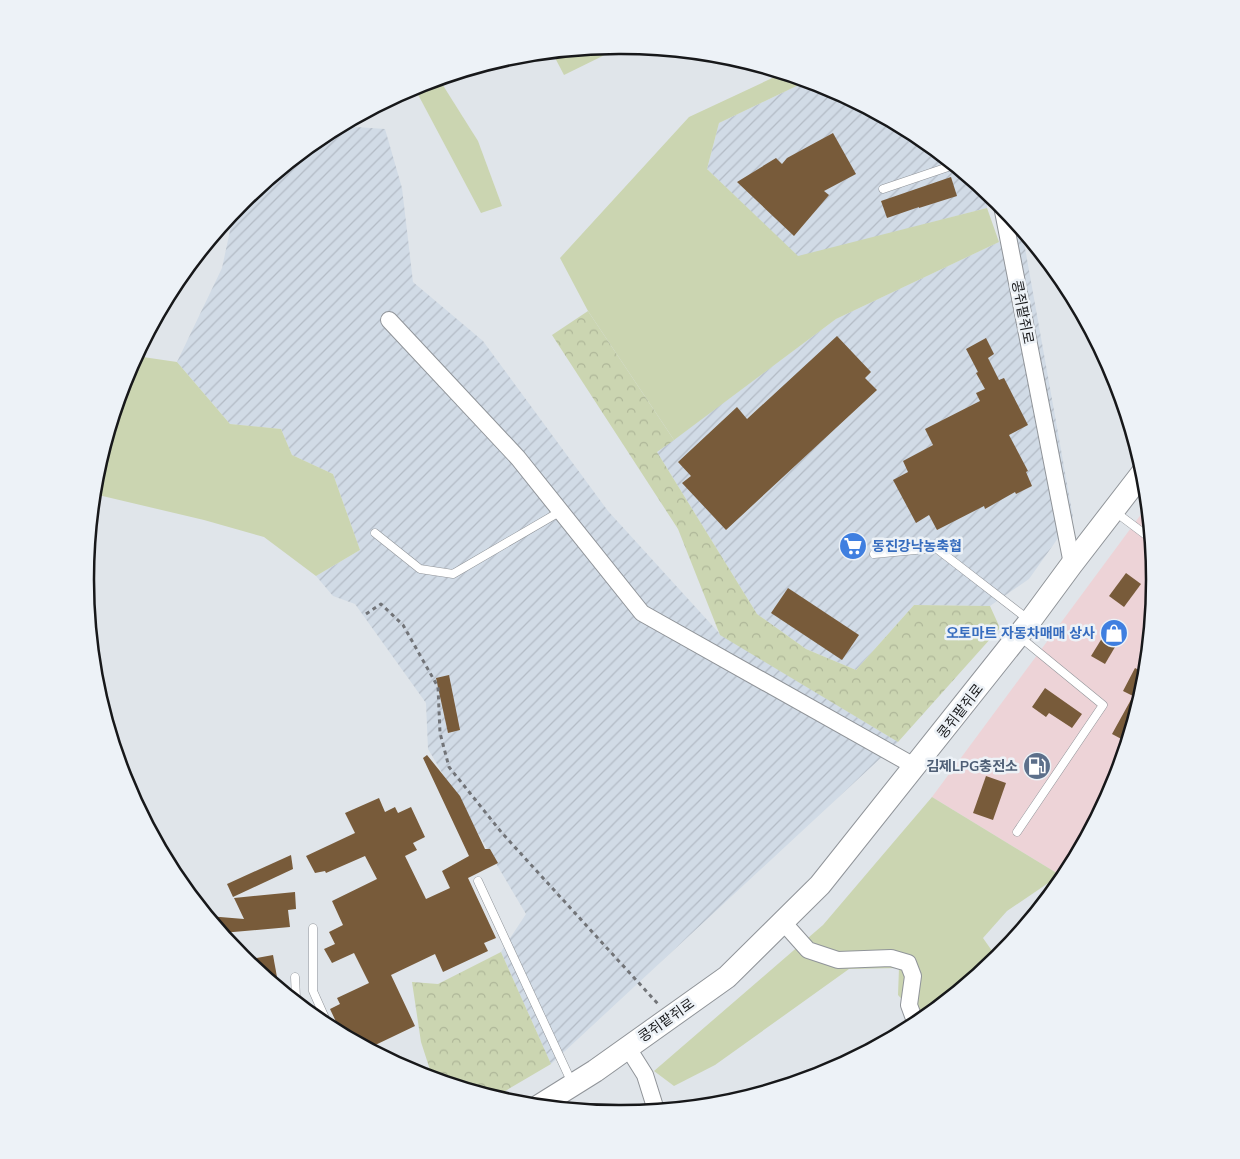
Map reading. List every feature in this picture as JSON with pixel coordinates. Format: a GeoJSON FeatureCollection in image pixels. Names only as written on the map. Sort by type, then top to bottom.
{"type":"FeatureCollection","features":[{"type":"Feature","properties":{"kind":"main road","name":"콩쥐팥쥐로"},"geometry":{"type":"LineString","coordinates":[[548,1100],[628,1048],[728,977],[820,885],[1024,629],[1136,480]]}},
{"type":"Feature","properties":{"kind":"street","name":"콩쥐팥쥐로"},"geometry":{"type":"LineString","coordinates":[[1005,222],[1072,564]]}},
{"type":"Feature","properties":{"kind":"street"},"geometry":{"type":"LineString","coordinates":[[389,320],[518,458],[642,612],[916,766]]}},
{"type":"Feature","properties":{"kind":"street"},"geometry":{"type":"LineString","coordinates":[[783,922],[808,950],[838,960],[891,958],[908,963],[913,976],[910,1005],[913,1016]]}},
{"type":"Feature","properties":{"kind":"street"},"geometry":{"type":"LineString","coordinates":[[628,1048],[645,1075],[654,1104]]}},
{"type":"Feature","properties":{"kind":"lane"},"geometry":{"type":"LineString","coordinates":[[883,188],[947,167]]}},
{"type":"Feature","properties":{"kind":"lane"},"geometry":{"type":"LineString","coordinates":[[1113,510],[1144,533]]}},
{"type":"Feature","properties":{"kind":"lane"},"geometry":{"type":"LineString","coordinates":[[375,534],[420,569],[453,574],[561,511]]}},
{"type":"Feature","properties":{"kind":"lane"},"geometry":{"type":"LineString","coordinates":[[874,554],[936,548],[1103,705],[1017,832]]}},
{"type":"Feature","properties":{"kind":"lane"},"geometry":{"type":"LineString","coordinates":[[478,881],[573,1085]]}},
{"type":"Feature","properties":{"kind":"lane"},"geometry":{"type":"LineString","coordinates":[[313,928],[313,991],[323,1013]]}},
{"type":"Feature","properties":{"kind":"lane"},"geometry":{"type":"LineString","coordinates":[[295,978],[296,994]]}},
{"type":"Feature","properties":{"kind":"path"},"geometry":{"type":"LineString","coordinates":[[366,614],[381,604],[403,625],[438,688],[440,733],[449,767],[502,833],[670,1018]]}},
{"type":"Feature","properties":{"kind":"shaded area"},"geometry":{"type":"Polygon","coordinates":[[[798,85],[853,108],[912,142],[967,184],[987,203],[987,208],[798,257],[707,169],[719,123],[798,85]]]}},
{"type":"Feature","properties":{"kind":"shaded area"},"geometry":{"type":"Polygon","coordinates":[[[353,127],[385,129],[402,188],[413,282],[483,341],[608,511],[720,634],[898,742],[551,1064],[501,952],[526,914],[428,749],[426,703],[355,604],[333,596],[316,576],[360,550],[333,474],[292,455],[281,429],[230,424],[177,362],[222,268],[231,227],[273,184],[300,162],[353,127]]]}},
{"type":"Feature","properties":{"kind":"shaded area"},"geometry":{"type":"Polygon","coordinates":[[[1016,234],[1024,244],[1073,517],[1029,579],[990,606],[914,605],[856,670],[806,649],[757,614],[657,452],[836,319],[1016,234]]]}},
{"type":"Feature","properties":{"kind":"shaded area"},"geometry":{"type":"Polygon","coordinates":[[[1141,514],[1145,545],[1145,614],[1136,682],[1128,716],[1106,781],[1092,812],[1056,873],[932,797],[1141,514]]]}},
{"type":"Feature","properties":{"kind":"green space"},"geometry":{"type":"Polygon","coordinates":[[[606,54],[564,75],[555,58],[606,54]]]}},
{"type":"Feature","properties":{"kind":"green space"},"geometry":{"type":"Polygon","coordinates":[[[774,77],[798,85],[719,123],[707,169],[798,256],[987,208],[999,242],[836,319],[674,440],[588,311],[560,258],[689,117],[774,77]]]}},
{"type":"Feature","properties":{"kind":"green space"},"geometry":{"type":"Polygon","coordinates":[[[443,85],[478,141],[502,206],[481,213],[418,94],[443,85]]]}},
{"type":"Feature","properties":{"kind":"green space"},"geometry":{"type":"Polygon","coordinates":[[[588,311],[674,440],[657,452],[757,614],[806,649],[856,670],[914,605],[990,606],[1000,628],[898,742],[720,635],[678,529],[552,335],[588,311]]]}},
{"type":"Feature","properties":{"kind":"green space"},"geometry":{"type":"Polygon","coordinates":[[[143,357],[177,362],[230,424],[281,429],[292,455],[333,474],[360,550],[316,576],[264,537],[204,520],[101,496],[112,443],[134,378],[143,357]]]}},
{"type":"Feature","properties":{"kind":"green space"},"geometry":{"type":"Polygon","coordinates":[[[932,797],[1056,873],[1050,882],[1007,911],[983,938],[992,951],[967,975],[916,1014],[898,995],[899,968],[849,969],[715,1065],[674,1086],[654,1071],[823,925],[932,797]]]}},
{"type":"Feature","properties":{"kind":"green space"},"geometry":{"type":"Polygon","coordinates":[[[501,952],[551,1064],[504,1092],[430,1069],[421,1042],[412,982],[438,984],[501,952]]]}},
{"type":"Feature","properties":{"kind":"building"},"geometry":{"type":"Polygon","coordinates":[[[833,133],[856,174],[824,191],[829,195],[794,236],[737,182],[776,158],[782,164],[787,158],[833,133]]]}},
{"type":"Feature","properties":{"kind":"building"},"geometry":{"type":"Polygon","coordinates":[[[951,177],[957,196],[887,218],[881,201],[951,177]]]}},
{"type":"Feature","properties":{"kind":"building"},"geometry":{"type":"Polygon","coordinates":[[[837,336],[871,372],[865,378],[877,390],[726,530],[682,483],[691,476],[678,462],[737,407],[747,419],[837,336]]]}},
{"type":"Feature","properties":{"kind":"building"},"geometry":{"type":"Polygon","coordinates":[[[986,338],[994,354],[988,358],[999,380],[1004,378],[1028,425],[1009,435],[1028,471],[1026,472],[1032,486],[1016,494],[1015,492],[985,509],[984,506],[937,530],[929,515],[916,523],[893,480],[908,472],[903,461],[933,445],[925,429],[980,401],[976,393],[985,389],[966,349],[986,338]]]}},
{"type":"Feature","properties":{"kind":"building"},"geometry":{"type":"Polygon","coordinates":[[[1126,573],[1141,584],[1124,607],[1109,596],[1126,573]]]}},
{"type":"Feature","properties":{"kind":"building"},"geometry":{"type":"Polygon","coordinates":[[[788,588],[859,635],[842,660],[771,613],[788,588]]]}},
{"type":"Feature","properties":{"kind":"building"},"geometry":{"type":"Polygon","coordinates":[[[1112,622],[1125,630],[1105,664],[1091,656],[1112,622]]]}},
{"type":"Feature","properties":{"kind":"building"},"geometry":{"type":"Polygon","coordinates":[[[1135,668],[1138,669],[1133,696],[1123,691],[1135,668]]]}},
{"type":"Feature","properties":{"kind":"building"},"geometry":{"type":"Polygon","coordinates":[[[449,675],[460,730],[448,733],[436,678],[449,675]]]}},
{"type":"Feature","properties":{"kind":"building"},"geometry":{"type":"Polygon","coordinates":[[[1045,688],[1082,714],[1072,728],[1049,713],[1046,717],[1032,707],[1045,688]]]}},
{"type":"Feature","properties":{"kind":"building"},"geometry":{"type":"Polygon","coordinates":[[[1132,697],[1121,739],[1112,734],[1132,697]]]}},
{"type":"Feature","properties":{"kind":"building"},"geometry":{"type":"Polygon","coordinates":[[[1039,753],[1049,760],[1035,779],[1025,771],[1039,753]]]}},
{"type":"Feature","properties":{"kind":"building"},"geometry":{"type":"Polygon","coordinates":[[[427,755],[460,796],[485,849],[490,849],[498,863],[468,878],[496,938],[484,943],[488,951],[443,972],[435,954],[391,975],[415,1026],[376,1045],[336,1022],[330,1009],[340,1004],[337,998],[369,983],[354,953],[332,963],[324,949],[335,944],[329,932],[343,925],[332,901],[377,879],[365,856],[326,873],[325,871],[315,873],[306,856],[355,833],[345,813],[379,798],[385,812],[395,807],[398,813],[411,807],[425,837],[413,843],[417,850],[405,856],[426,899],[450,888],[442,871],[469,856],[423,758],[427,755]]]}},
{"type":"Feature","properties":{"kind":"building"},"geometry":{"type":"Polygon","coordinates":[[[986,776],[1006,783],[993,820],[973,813],[986,776]]]}},
{"type":"Feature","properties":{"kind":"building"},"geometry":{"type":"Polygon","coordinates":[[[291,855],[293,869],[233,897],[227,884],[291,855]]]}},
{"type":"Feature","properties":{"kind":"building"},"geometry":{"type":"Polygon","coordinates":[[[295,892],[296,909],[288,910],[290,927],[231,932],[217,917],[244,919],[234,898],[295,892]]]}},
{"type":"Feature","properties":{"kind":"building"},"geometry":{"type":"Polygon","coordinates":[[[273,955],[277,978],[273,975],[255,958],[273,955]]]}},
{"type":"Feature","properties":{"kind":"place","name":"동진강낙농축협"},"geometry":{"type":"Point","coordinates":[853,546]}},
{"type":"Feature","properties":{"kind":"place","name":"오토마트 자동차매매 상사"},"geometry":{"type":"Point","coordinates":[1114,633]}},
{"type":"Feature","properties":{"kind":"place","name":"김제LPG충전소"},"geometry":{"type":"Point","coordinates":[1037,766]}}]}
